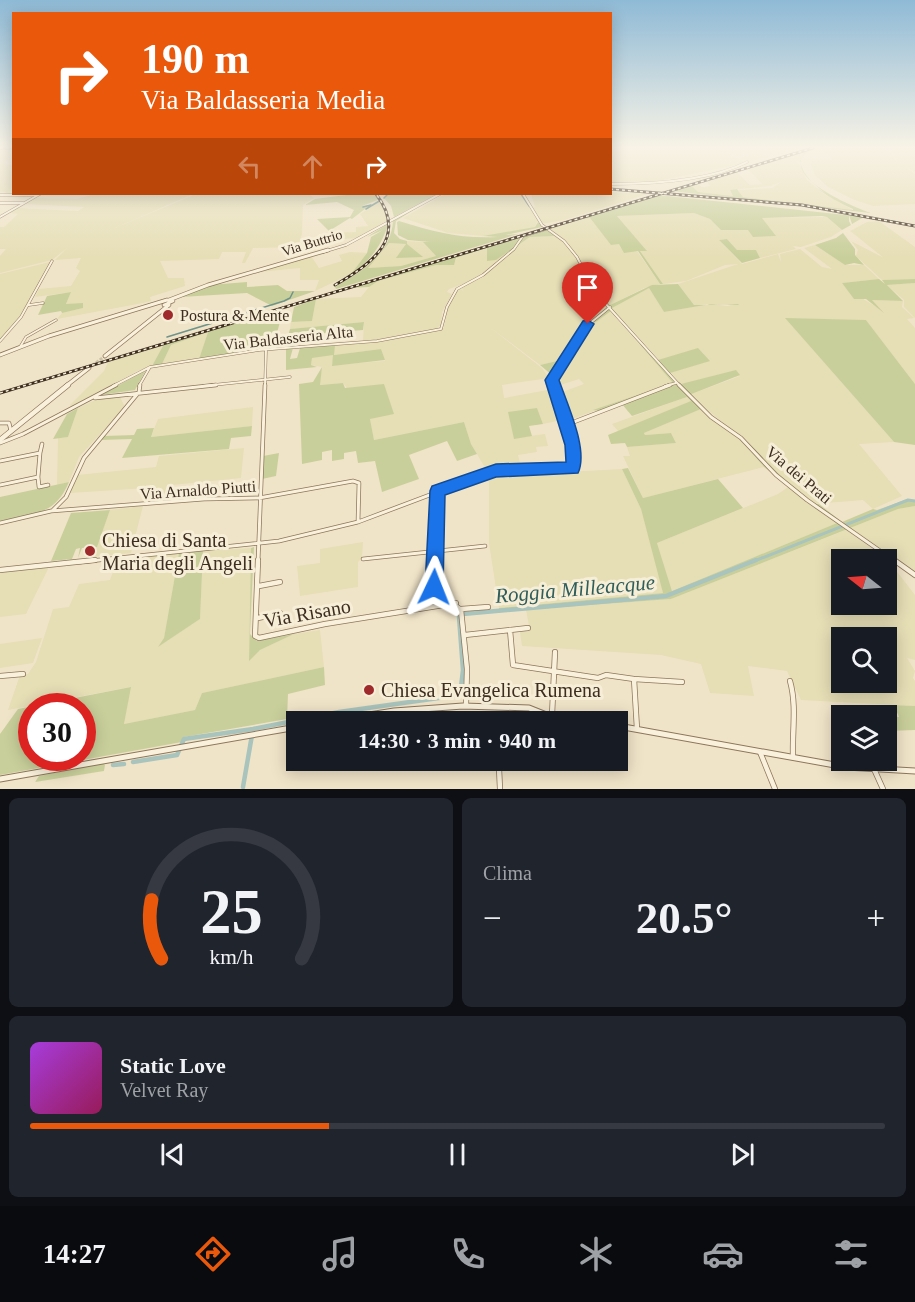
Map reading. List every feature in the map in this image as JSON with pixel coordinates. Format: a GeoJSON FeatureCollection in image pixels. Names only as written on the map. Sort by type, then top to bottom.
{"type":"FeatureCollection","features":[{"type":"Feature","properties":{"kind":"street"},"geometry":{"type":"LineString","coordinates":[[0,217],[37,195]]}},
{"type":"Feature","properties":{"kind":"street","name":"Via Buttrio"},"geometry":{"type":"LineString","coordinates":[[0,355],[154,305],[171,302],[182,295],[213,283],[336,248],[438,195]]}},
{"type":"Feature","properties":{"kind":"street","name":"Via dei Prati"},"geometry":{"type":"LineString","coordinates":[[524,195],[546,230],[566,243],[583,266],[595,292],[711,417],[741,438],[776,475],[843,526],[915,575]]}},
{"type":"Feature","properties":{"kind":"street"},"geometry":{"type":"LineString","coordinates":[[0,203],[23,203]]}},
{"type":"Feature","properties":{"kind":"street","name":"Via Baldasseria Alta"},"geometry":{"type":"LineString","coordinates":[[0,441],[23,435],[150,367],[266,350],[376,341],[441,329],[447,307],[458,289],[483,275],[514,249],[523,236],[546,230]]}},
{"type":"Feature","properties":{"kind":"street"},"geometry":{"type":"LineString","coordinates":[[0,340],[16,323],[28,305],[52,261]]}},
{"type":"Feature","properties":{"kind":"street"},"geometry":{"type":"LineString","coordinates":[[105,356],[171,302]]}},
{"type":"Feature","properties":{"kind":"street"},"geometry":{"type":"LineString","coordinates":[[28,305],[43,303]]}},
{"type":"Feature","properties":{"kind":"street"},"geometry":{"type":"LineString","coordinates":[[161,311],[164,304]]}},
{"type":"Feature","properties":{"kind":"street"},"geometry":{"type":"LineString","coordinates":[[0,570],[195,548],[257,544],[294,538],[358,522],[496,470],[570,470],[574,465],[574,453],[552,379],[583,329],[610,307]]}},
{"type":"Feature","properties":{"kind":"street","name":"Via Buttrio"},"geometry":{"type":"LineString","coordinates":[[20,347],[26,337],[56,320]]}},
{"type":"Feature","properties":{"kind":"street"},"geometry":{"type":"LineString","coordinates":[[257,544],[266,350]]}},
{"type":"Feature","properties":{"kind":"street"},"geometry":{"type":"LineString","coordinates":[[51,511],[66,496],[84,458],[139,392],[138,389],[150,367]]}},
{"type":"Feature","properties":{"kind":"street"},"geometry":{"type":"LineString","coordinates":[[0,441],[89,368]]}},
{"type":"Feature","properties":{"kind":"street"},"geometry":{"type":"LineString","coordinates":[[93,398],[290,377]]}},
{"type":"Feature","properties":{"kind":"street"},"geometry":{"type":"LineString","coordinates":[[566,425],[584,421],[597,412],[677,383]]}},
{"type":"Feature","properties":{"kind":"street"},"geometry":{"type":"LineString","coordinates":[[0,423],[9,423],[11,431]]}},
{"type":"Feature","properties":{"kind":"street"},"geometry":{"type":"LineString","coordinates":[[42,444],[39,487],[48,485]]}},
{"type":"Feature","properties":{"kind":"street"},"geometry":{"type":"LineString","coordinates":[[0,461],[40,453]]}},
{"type":"Feature","properties":{"kind":"street"},"geometry":{"type":"LineString","coordinates":[[0,485],[38,477]]}},
{"type":"Feature","properties":{"kind":"street","name":"Via Arnaldo Piutti"},"geometry":{"type":"LineString","coordinates":[[0,523],[51,511],[195,500],[259,498],[356,482],[360,489],[358,522]]}},
{"type":"Feature","properties":{"kind":"street"},"geometry":{"type":"LineString","coordinates":[[438,491],[434,589],[456,603],[462,612],[465,635],[466,705]]}},
{"type":"Feature","properties":{"kind":"street","name":"Via Risano"},"geometry":{"type":"LineString","coordinates":[[257,544],[254,632],[257,638],[325,624],[456,603]]}},
{"type":"Feature","properties":{"kind":"street"},"geometry":{"type":"LineString","coordinates":[[363,559],[485,546]]}},
{"type":"Feature","properties":{"kind":"street"},"geometry":{"type":"LineString","coordinates":[[259,586],[280,582]]}},
{"type":"Feature","properties":{"kind":"street"},"geometry":{"type":"LineString","coordinates":[[462,612],[488,607]]}},
{"type":"Feature","properties":{"kind":"street"},"geometry":{"type":"LineString","coordinates":[[258,618],[280,613]]}},
{"type":"Feature","properties":{"kind":"street"},"geometry":{"type":"LineString","coordinates":[[465,635],[528,628]]}},
{"type":"Feature","properties":{"kind":"street"},"geometry":{"type":"LineString","coordinates":[[510,630],[513,665],[598,678],[606,675],[682,682]]}},
{"type":"Feature","properties":{"kind":"street"},"geometry":{"type":"LineString","coordinates":[[552,711],[555,652]]}},
{"type":"Feature","properties":{"kind":"street"},"geometry":{"type":"LineString","coordinates":[[0,676],[23,674]]}},
{"type":"Feature","properties":{"kind":"street"},"geometry":{"type":"LineString","coordinates":[[634,679],[637,729]]}},
{"type":"Feature","properties":{"kind":"street"},"geometry":{"type":"LineString","coordinates":[[790,681],[795,699],[792,728],[794,757]]}},
{"type":"Feature","properties":{"kind":"street"},"geometry":{"type":"LineString","coordinates":[[394,711],[419,707],[466,705],[541,711]]}},
{"type":"Feature","properties":{"kind":"street"},"geometry":{"type":"LineString","coordinates":[[628,728],[831,763]]}},
{"type":"Feature","properties":{"kind":"street"},"geometry":{"type":"LineString","coordinates":[[0,779],[286,729]]}},
{"type":"Feature","properties":{"kind":"street"},"geometry":{"type":"LineString","coordinates":[[760,751],[775,789]]}},
{"type":"Feature","properties":{"kind":"street"},"geometry":{"type":"LineString","coordinates":[[897,770],[915,771]]}},
{"type":"Feature","properties":{"kind":"street"},"geometry":{"type":"LineString","coordinates":[[499,771],[500,789]]}},
{"type":"Feature","properties":{"kind":"street"},"geometry":{"type":"LineString","coordinates":[[875,771],[883,789]]}},
{"type":"Feature","properties":{"kind":"shaded area"},"geometry":{"type":"Polygon","coordinates":[[[0,185],[12,185],[12,194],[0,192],[0,185]]]}},
{"type":"Feature","properties":{"kind":"shaded area"},"geometry":{"type":"Polygon","coordinates":[[[691,185],[702,187],[709,185],[774,185],[730,190],[734,196],[698,192],[691,185]]]}},
{"type":"Feature","properties":{"kind":"shaded area"},"geometry":{"type":"Polygon","coordinates":[[[777,185],[813,185],[853,210],[743,197],[738,190],[772,188],[777,185]]]}},
{"type":"Feature","properties":{"kind":"shaded area"},"geometry":{"type":"Polygon","coordinates":[[[826,185],[915,185],[915,204],[873,206],[826,185]]]}},
{"type":"Feature","properties":{"kind":"shaded area"},"geometry":{"type":"Polygon","coordinates":[[[612,192],[648,194],[564,220],[542,224],[537,222],[535,227],[526,230],[483,236],[448,233],[403,218],[443,195],[521,195],[528,207],[535,207],[531,195],[612,195],[612,192]]]}},
{"type":"Feature","properties":{"kind":"shaded area"},"geometry":{"type":"Polygon","coordinates":[[[91,195],[191,195],[115,228],[194,195],[310,195],[314,198],[303,205],[302,234],[298,247],[253,248],[245,263],[242,263],[246,252],[222,252],[219,259],[160,261],[168,278],[184,278],[185,286],[150,297],[151,301],[57,319],[62,313],[83,308],[66,304],[71,292],[35,297],[39,289],[71,286],[80,271],[76,268],[81,258],[55,260],[67,248],[52,260],[0,273],[0,256],[6,249],[0,249],[0,227],[4,227],[18,214],[8,213],[16,208],[78,211],[84,207],[24,204],[34,198],[77,199],[91,195]]]}},
{"type":"Feature","properties":{"kind":"shaded area"},"geometry":{"type":"Polygon","coordinates":[[[381,201],[388,220],[358,238],[316,241],[330,233],[356,232],[356,227],[368,226],[360,214],[381,201]]]}},
{"type":"Feature","properties":{"kind":"shaded area"},"geometry":{"type":"Polygon","coordinates":[[[694,213],[710,219],[721,230],[748,230],[761,218],[827,217],[842,230],[831,237],[801,247],[793,246],[796,249],[760,258],[756,250],[737,250],[727,239],[719,240],[742,264],[778,254],[781,262],[780,254],[800,249],[822,267],[832,269],[804,248],[815,245],[845,265],[864,265],[879,279],[842,283],[848,290],[880,309],[871,300],[903,301],[902,307],[914,318],[907,319],[915,328],[915,384],[866,320],[786,319],[894,442],[859,444],[902,496],[873,509],[863,500],[814,504],[780,475],[755,449],[689,395],[740,376],[681,384],[613,309],[612,307],[623,300],[649,288],[664,312],[711,304],[694,305],[678,284],[738,264],[725,265],[686,281],[663,284],[640,251],[646,250],[617,216],[694,213]],[[711,304],[727,306],[738,304],[711,304]]]}},
{"type":"Feature","properties":{"kind":"shaded area"},"geometry":{"type":"Polygon","coordinates":[[[590,218],[611,244],[619,244],[637,251],[660,284],[644,288],[610,305],[595,290],[579,257],[569,249],[579,262],[593,291],[607,307],[579,329],[557,361],[540,365],[487,325],[542,368],[549,378],[502,385],[504,398],[553,389],[562,420],[543,424],[537,408],[514,438],[545,434],[548,446],[536,447],[537,452],[518,455],[521,467],[487,471],[471,444],[464,422],[374,440],[370,419],[343,383],[319,385],[322,367],[311,365],[312,358],[335,345],[387,340],[441,330],[444,327],[449,303],[455,293],[460,288],[464,292],[461,287],[486,276],[449,289],[447,292],[452,294],[442,312],[441,325],[436,329],[363,342],[364,322],[290,329],[291,322],[312,321],[316,299],[361,297],[378,281],[436,265],[454,264],[457,258],[488,248],[511,250],[530,237],[555,236],[548,230],[578,219],[590,218]],[[381,349],[334,355],[332,365],[385,361],[381,349]]]}},
{"type":"Feature","properties":{"kind":"shaded area"},"geometry":{"type":"Polygon","coordinates":[[[879,221],[915,247],[915,279],[882,280],[856,256],[858,250],[851,241],[884,258],[850,231],[867,222],[879,221]]]}},
{"type":"Feature","properties":{"kind":"shaded area"},"geometry":{"type":"Polygon","coordinates":[[[407,241],[423,242],[436,256],[401,266],[367,268],[389,243],[406,244],[407,241]]]}},
{"type":"Feature","properties":{"kind":"shaded area"},"geometry":{"type":"Polygon","coordinates":[[[350,252],[367,253],[351,274],[315,291],[319,280],[300,280],[300,268],[250,273],[311,256],[319,268],[342,261],[339,255],[350,252]]]}},
{"type":"Feature","properties":{"kind":"shaded area"},"geometry":{"type":"Polygon","coordinates":[[[50,262],[20,317],[0,340],[0,274],[50,262]]]}},
{"type":"Feature","properties":{"kind":"shaded area"},"geometry":{"type":"Polygon","coordinates":[[[915,283],[915,318],[904,307],[904,300],[887,285],[915,283]]]}},
{"type":"Feature","properties":{"kind":"shaded area"},"geometry":{"type":"Polygon","coordinates":[[[609,310],[673,383],[566,421],[557,394],[584,384],[579,379],[554,387],[553,380],[583,331],[609,310]]]}},
{"type":"Feature","properties":{"kind":"shaded area"},"geometry":{"type":"Polygon","coordinates":[[[208,332],[199,359],[162,364],[171,345],[208,332]]]}},
{"type":"Feature","properties":{"kind":"shaded area"},"geometry":{"type":"Polygon","coordinates":[[[164,344],[152,366],[137,371],[72,408],[70,405],[104,371],[108,362],[164,344]]]}},
{"type":"Feature","properties":{"kind":"shaded area"},"geometry":{"type":"Polygon","coordinates":[[[119,395],[125,407],[79,457],[69,482],[57,485],[58,438],[68,437],[78,408],[93,401],[119,395]]]}},
{"type":"Feature","properties":{"kind":"shaded area"},"geometry":{"type":"Polygon","coordinates":[[[687,397],[692,401],[619,432],[612,424],[687,397]]]}},
{"type":"Feature","properties":{"kind":"shaded area"},"geometry":{"type":"Polygon","coordinates":[[[253,407],[252,426],[151,437],[158,419],[253,407]]]}},
{"type":"Feature","properties":{"kind":"shaded area"},"geometry":{"type":"Polygon","coordinates":[[[701,409],[739,438],[764,467],[643,498],[623,456],[630,456],[627,447],[676,443],[671,433],[645,435],[644,433],[701,409]]]}},
{"type":"Feature","properties":{"kind":"shaded area"},"geometry":{"type":"Polygon","coordinates":[[[244,448],[241,478],[172,485],[169,493],[151,495],[149,503],[143,504],[147,488],[70,493],[77,475],[156,467],[159,456],[244,448]]]}},
{"type":"Feature","properties":{"kind":"shaded area"},"geometry":{"type":"Polygon","coordinates":[[[622,469],[641,509],[664,593],[499,608],[489,543],[489,474],[506,471],[566,472],[622,469]]]}},
{"type":"Feature","properties":{"kind":"shaded area"},"geometry":{"type":"Polygon","coordinates":[[[788,487],[837,523],[672,591],[657,543],[778,494],[788,487]]]}},
{"type":"Feature","properties":{"kind":"shaded area"},"geometry":{"type":"Polygon","coordinates":[[[143,506],[131,553],[93,557],[110,510],[143,506]]]}},
{"type":"Feature","properties":{"kind":"shaded area"},"geometry":{"type":"Polygon","coordinates":[[[915,506],[915,573],[897,561],[897,549],[880,549],[850,528],[898,509],[915,506]]]}},
{"type":"Feature","properties":{"kind":"shaded area"},"geometry":{"type":"Polygon","coordinates":[[[846,530],[873,549],[831,549],[831,615],[897,615],[897,572],[915,595],[915,660],[907,658],[915,671],[913,678],[915,706],[801,700],[787,671],[748,666],[754,696],[710,693],[701,664],[661,655],[522,646],[520,632],[530,631],[526,610],[671,599],[846,530]]]}},
{"type":"Feature","properties":{"kind":"shaded area"},"geometry":{"type":"Polygon","coordinates":[[[363,542],[362,558],[358,562],[358,587],[300,596],[297,566],[320,563],[320,549],[363,542]]]}},
{"type":"Feature","properties":{"kind":"shaded area"},"geometry":{"type":"Polygon","coordinates":[[[251,548],[249,660],[260,650],[294,634],[320,630],[324,667],[202,693],[195,710],[124,724],[130,687],[96,693],[18,693],[18,708],[8,710],[20,675],[28,674],[36,662],[53,609],[69,607],[79,584],[110,580],[118,558],[179,553],[164,639],[159,646],[200,619],[203,551],[251,548]]]}},
{"type":"Feature","properties":{"kind":"shaded area"},"geometry":{"type":"Polygon","coordinates":[[[49,567],[26,614],[0,617],[0,573],[49,567]]]}},
{"type":"Feature","properties":{"kind":"shaded area"},"geometry":{"type":"Polygon","coordinates":[[[42,638],[33,663],[0,668],[0,644],[42,638]]]}},
{"type":"Feature","properties":{"kind":"green space"},"geometry":{"type":"Polygon","coordinates":[[[691,185],[698,192],[733,196],[730,190],[737,189],[743,197],[853,210],[817,188],[871,213],[671,191],[691,185]]]}},
{"type":"Feature","properties":{"kind":"green space"},"geometry":{"type":"Polygon","coordinates":[[[346,195],[374,195],[380,199],[362,206],[370,205],[352,219],[350,218],[329,231],[317,219],[350,217],[354,210],[337,202],[305,205],[315,199],[346,195]]]}},
{"type":"Feature","properties":{"kind":"green space"},"geometry":{"type":"Polygon","coordinates":[[[388,195],[435,195],[394,217],[391,206],[384,198],[388,195]]]}},
{"type":"Feature","properties":{"kind":"green space"},"geometry":{"type":"Polygon","coordinates":[[[658,195],[849,215],[851,225],[842,230],[827,217],[822,216],[762,218],[776,236],[753,237],[748,230],[721,230],[710,219],[694,213],[617,216],[647,251],[640,251],[663,284],[660,284],[638,251],[624,253],[619,244],[611,245],[590,218],[578,219],[658,195]]]}},
{"type":"Feature","properties":{"kind":"green space"},"geometry":{"type":"Polygon","coordinates":[[[428,201],[396,221],[394,233],[400,239],[407,241],[407,244],[423,257],[396,258],[406,244],[389,243],[368,268],[401,266],[436,256],[423,242],[430,242],[408,240],[398,235],[397,222],[399,221],[436,231],[472,237],[498,237],[483,236],[535,227],[538,222],[542,227],[506,235],[518,234],[336,289],[335,287],[355,275],[381,252],[391,233],[393,221],[428,201]]]}},
{"type":"Feature","properties":{"kind":"green space"},"geometry":{"type":"Polygon","coordinates":[[[849,215],[864,217],[852,224],[849,215]]]}},
{"type":"Feature","properties":{"kind":"green space"},"geometry":{"type":"Polygon","coordinates":[[[389,223],[375,252],[351,274],[367,253],[371,237],[383,230],[367,237],[389,223]]]}},
{"type":"Feature","properties":{"kind":"green space"},"geometry":{"type":"Polygon","coordinates":[[[544,229],[556,236],[530,237],[496,260],[487,261],[487,248],[456,258],[454,265],[436,265],[378,281],[369,287],[349,288],[341,292],[334,292],[544,229]]]}},
{"type":"Feature","properties":{"kind":"green space"},"geometry":{"type":"Polygon","coordinates":[[[843,233],[855,249],[855,255],[864,265],[854,263],[845,265],[815,245],[836,238],[843,233]]]}},
{"type":"Feature","properties":{"kind":"green space"},"geometry":{"type":"Polygon","coordinates":[[[727,239],[737,250],[756,250],[760,258],[742,263],[719,240],[727,239]]]}},
{"type":"Feature","properties":{"kind":"green space"},"geometry":{"type":"Polygon","coordinates":[[[566,244],[575,253],[597,291],[610,305],[652,285],[678,284],[694,305],[707,305],[664,312],[649,288],[612,308],[658,360],[698,348],[710,361],[670,373],[681,384],[736,370],[740,375],[689,395],[714,418],[755,449],[780,475],[814,504],[819,504],[842,522],[873,509],[877,510],[905,500],[915,502],[915,506],[898,509],[671,599],[499,612],[499,608],[663,593],[641,509],[622,469],[628,468],[643,498],[718,479],[743,508],[657,543],[672,591],[837,523],[764,467],[739,438],[701,409],[644,433],[645,435],[671,433],[676,443],[627,447],[625,443],[611,444],[608,435],[691,401],[687,397],[632,416],[621,403],[600,411],[593,410],[673,383],[611,311],[583,331],[581,330],[553,376],[540,365],[557,361],[579,329],[607,307],[593,292],[579,262],[566,244]]]}},
{"type":"Feature","properties":{"kind":"green space"},"geometry":{"type":"Polygon","coordinates":[[[879,279],[885,284],[882,280],[915,279],[915,283],[887,285],[903,301],[872,300],[884,313],[866,299],[854,299],[842,283],[879,279]]]}},
{"type":"Feature","properties":{"kind":"green space"},"geometry":{"type":"Polygon","coordinates":[[[247,282],[247,287],[278,285],[287,291],[315,291],[272,306],[247,293],[181,297],[209,285],[247,282]]]}},
{"type":"Feature","properties":{"kind":"green space"},"geometry":{"type":"Polygon","coordinates":[[[71,292],[66,304],[83,303],[83,308],[38,315],[47,296],[71,292]]]}},
{"type":"Feature","properties":{"kind":"green space"},"geometry":{"type":"Polygon","coordinates":[[[316,299],[312,321],[291,322],[294,307],[316,299]]]}},
{"type":"Feature","properties":{"kind":"green space"},"geometry":{"type":"Polygon","coordinates":[[[273,311],[273,315],[282,314],[276,337],[261,339],[259,349],[199,359],[208,332],[171,345],[162,364],[152,366],[164,344],[273,311]]]}},
{"type":"Feature","properties":{"kind":"green space"},"geometry":{"type":"Polygon","coordinates":[[[785,318],[866,320],[915,384],[915,445],[894,442],[785,318]]]}},
{"type":"Feature","properties":{"kind":"green space"},"geometry":{"type":"Polygon","coordinates":[[[364,322],[363,330],[288,336],[290,329],[364,322]]]}},
{"type":"Feature","properties":{"kind":"green space"},"geometry":{"type":"Polygon","coordinates":[[[335,345],[334,355],[381,349],[385,360],[332,366],[333,355],[312,358],[311,365],[317,367],[286,370],[286,349],[293,348],[290,359],[297,358],[300,348],[335,345]]]}},
{"type":"Feature","properties":{"kind":"green space"},"geometry":{"type":"Polygon","coordinates":[[[322,367],[320,385],[343,383],[345,388],[384,384],[394,414],[370,419],[374,440],[464,422],[477,454],[457,461],[447,441],[409,455],[419,479],[382,492],[375,461],[358,463],[356,451],[344,453],[344,459],[332,461],[332,450],[322,452],[322,460],[302,464],[299,384],[313,382],[322,367]]]}},
{"type":"Feature","properties":{"kind":"green space"},"geometry":{"type":"Polygon","coordinates":[[[146,370],[135,390],[101,395],[146,370]]]}},
{"type":"Feature","properties":{"kind":"green space"},"geometry":{"type":"Polygon","coordinates":[[[78,408],[68,437],[53,439],[67,414],[78,408]]]}},
{"type":"Feature","properties":{"kind":"green space"},"geometry":{"type":"Polygon","coordinates":[[[537,408],[543,424],[529,426],[532,436],[514,439],[508,412],[537,408]]]}},
{"type":"Feature","properties":{"kind":"green space"},"geometry":{"type":"Polygon","coordinates":[[[252,426],[251,436],[231,438],[229,449],[122,458],[132,439],[101,440],[104,436],[134,435],[137,429],[154,428],[151,437],[252,426]]]}},
{"type":"Feature","properties":{"kind":"green space"},"geometry":{"type":"Polygon","coordinates":[[[279,453],[276,476],[262,479],[263,456],[279,453]]]}},
{"type":"Feature","properties":{"kind":"green space"},"geometry":{"type":"Polygon","coordinates":[[[69,482],[57,501],[41,512],[0,521],[0,497],[69,482]]]}},
{"type":"Feature","properties":{"kind":"green space"},"geometry":{"type":"Polygon","coordinates":[[[110,510],[97,547],[82,548],[78,558],[80,548],[76,549],[72,559],[51,561],[71,513],[110,510]]]}},
{"type":"Feature","properties":{"kind":"green space"},"geometry":{"type":"Polygon","coordinates":[[[254,547],[250,634],[257,641],[294,634],[260,650],[249,661],[251,548],[254,547]]]}},
{"type":"Feature","properties":{"kind":"green space"},"geometry":{"type":"Polygon","coordinates":[[[203,551],[200,619],[158,647],[164,638],[179,553],[203,551]]]}},
{"type":"Feature","properties":{"kind":"green space"},"geometry":{"type":"Polygon","coordinates":[[[324,667],[325,685],[288,694],[286,719],[184,737],[182,742],[96,758],[96,694],[131,687],[124,724],[195,710],[202,693],[324,667]]]}},
{"type":"Feature","properties":{"kind":"green space"},"geometry":{"type":"Polygon","coordinates":[[[897,705],[915,706],[915,730],[897,731],[897,717],[899,717],[897,705]]]}},
{"type":"Feature","properties":{"kind":"green space"},"geometry":{"type":"Polygon","coordinates":[[[18,709],[18,771],[22,771],[0,775],[0,734],[18,709]]]}},
{"type":"Feature","properties":{"kind":"green space"},"geometry":{"type":"Polygon","coordinates":[[[103,763],[104,771],[35,782],[39,776],[64,771],[96,771],[96,764],[103,763]]]}},
{"type":"Feature","properties":{"kind":"waterway"},"geometry":{"type":"LineString","coordinates":[[384,198],[387,195]]}},
{"type":"Feature","properties":{"kind":"waterway"},"geometry":{"type":"LineString","coordinates":[[522,195],[529,206]]}},
{"type":"Feature","properties":{"kind":"waterway"},"geometry":{"type":"LineString","coordinates":[[366,209],[381,200]]}},
{"type":"Feature","properties":{"kind":"waterway"},"geometry":{"type":"LineString","coordinates":[[363,207],[371,205]]}},
{"type":"Feature","properties":{"kind":"waterway"},"geometry":{"type":"LineString","coordinates":[[167,337],[284,301],[290,298],[293,292]]}},
{"type":"Feature","properties":{"kind":"waterway","name":"Roggia Milleacque"},"geometry":{"type":"LineString","coordinates":[[752,562],[908,500],[915,501]]}},
{"type":"Feature","properties":{"kind":"waterway","name":"Roggia Milleacque"},"geometry":{"type":"LineString","coordinates":[[133,762],[177,755],[184,739],[253,729],[339,712],[460,695],[463,670],[459,617],[463,614],[666,596],[756,560]]}},
{"type":"Feature","properties":{"kind":"waterway"},"geometry":{"type":"LineString","coordinates":[[243,787],[252,735]]}},
{"type":"Feature","properties":{"kind":"waterway","name":"Roggia Milleacque"},"geometry":{"type":"LineString","coordinates":[[113,765],[124,764]]}},
{"type":"Feature","properties":{"kind":"tunnel"},"geometry":{"type":"LineString","coordinates":[[89,368],[105,356]]}},
{"type":"Feature","properties":{"kind":"railway"},"geometry":{"type":"LineString","coordinates":[[662,193],[691,185]]}},
{"type":"Feature","properties":{"kind":"railway"},"geometry":{"type":"LineString","coordinates":[[612,189],[662,193]]}},
{"type":"Feature","properties":{"kind":"railway"},"geometry":{"type":"LineString","coordinates":[[0,393],[662,193]]}},
{"type":"Feature","properties":{"kind":"railway"},"geometry":{"type":"LineString","coordinates":[[662,193],[802,205],[915,226]]}},
{"type":"Feature","properties":{"kind":"railway"},"geometry":{"type":"LineString","coordinates":[[335,285],[362,268],[382,248],[389,223],[385,209],[377,195]]}},
{"type":"Feature","properties":{"kind":"place","name":"Postura & Mente"},"geometry":{"type":"Point","coordinates":[168,315]}},
{"type":"Feature","properties":{"kind":"place","name":"Chiesa di Santa Maria degli Angeli"},"geometry":{"type":"Point","coordinates":[90,551]}},
{"type":"Feature","properties":{"kind":"place","name":"Chiesa Evangelica Rumena"},"geometry":{"type":"Point","coordinates":[369,690]}},
{"type":"Feature","properties":{"kind":"route"},"geometry":{"type":"LineString","coordinates":[[434,587],[438,491],[496,470],[570,470],[574,465],[573,445],[552,380],[588,324]]}}]}
